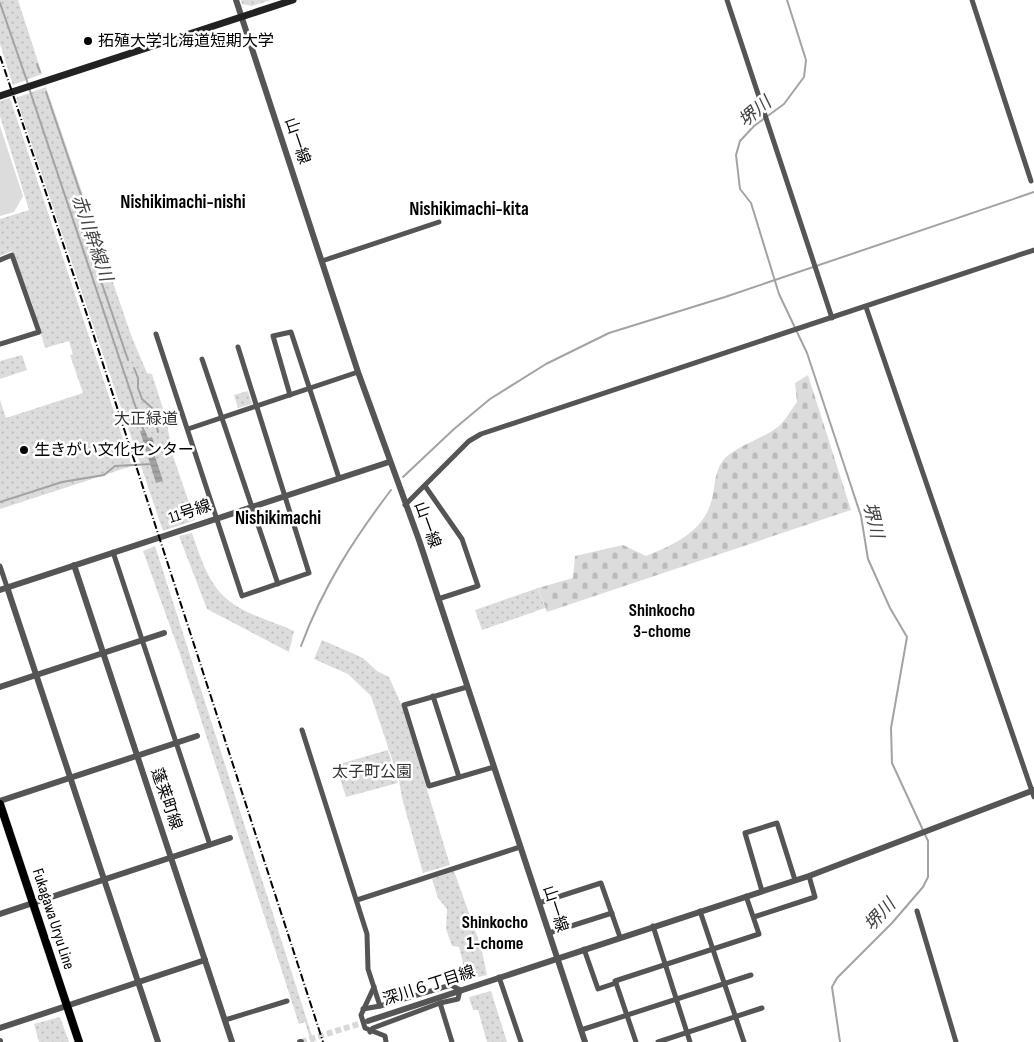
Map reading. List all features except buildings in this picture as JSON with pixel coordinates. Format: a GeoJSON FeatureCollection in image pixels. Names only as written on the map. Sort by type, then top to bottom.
{"type":"FeatureCollection","features":[{"type":"Feature","properties":{"kind":"main road"},"geometry":{"type":"LineString","coordinates":[[0,96],[293,0]]}},
{"type":"Feature","properties":{"kind":"main road","name":"Fukagawa Uryu Line"},"geometry":{"type":"LineString","coordinates":[[0,802],[80,1042]]}},
{"type":"Feature","properties":{"kind":"street","name":"山一線"},"geometry":{"type":"LineString","coordinates":[[236,0],[358,372],[438,599],[585,1042]]}},
{"type":"Feature","properties":{"kind":"street"},"geometry":{"type":"LineString","coordinates":[[727,0],[832,318]]}},
{"type":"Feature","properties":{"kind":"street"},"geometry":{"type":"LineString","coordinates":[[972,0],[1031,181]]}},
{"type":"Feature","properties":{"kind":"street"},"geometry":{"type":"LineString","coordinates":[[322,261],[439,222]]}},
{"type":"Feature","properties":{"kind":"street"},"geometry":{"type":"LineString","coordinates":[[405,505],[469,441],[482,434],[1034,250]]}},
{"type":"Feature","properties":{"kind":"street"},"geometry":{"type":"LineString","coordinates":[[0,260],[12,256],[38,332],[0,344]]}},
{"type":"Feature","properties":{"kind":"street"},"geometry":{"type":"LineString","coordinates":[[866,307],[1033,792]]}},
{"type":"Feature","properties":{"kind":"street"},"geometry":{"type":"LineString","coordinates":[[290,395],[273,336],[291,332],[339,478]]}},
{"type":"Feature","properties":{"kind":"street"},"geometry":{"type":"LineString","coordinates":[[156,334],[242,596],[309,573],[238,347]]}},
{"type":"Feature","properties":{"kind":"street"},"geometry":{"type":"LineString","coordinates":[[202,359],[278,584]]}},
{"type":"Feature","properties":{"kind":"street"},"geometry":{"type":"LineString","coordinates":[[188,429],[358,372]]}},
{"type":"Feature","properties":{"kind":"street","name":"11号線"},"geometry":{"type":"LineString","coordinates":[[0,590],[389,462]]}},
{"type":"Feature","properties":{"kind":"street"},"geometry":{"type":"LineString","coordinates":[[425,486],[462,539],[478,586],[438,599]]}},
{"type":"Feature","properties":{"kind":"street"},"geometry":{"type":"LineString","coordinates":[[113,552],[210,844]]}},
{"type":"Feature","properties":{"kind":"street","name":"蓬莱町線"},"geometry":{"type":"LineString","coordinates":[[74,565],[232,1042]]}},
{"type":"Feature","properties":{"kind":"street"},"geometry":{"type":"LineString","coordinates":[[0,566],[158,1042]]}},
{"type":"Feature","properties":{"kind":"street"},"geometry":{"type":"LineString","coordinates":[[0,687],[164,633]]}},
{"type":"Feature","properties":{"kind":"street"},"geometry":{"type":"LineString","coordinates":[[467,687],[404,705],[429,786],[494,767]]}},
{"type":"Feature","properties":{"kind":"street"},"geometry":{"type":"LineString","coordinates":[[433,696],[460,777]]}},
{"type":"Feature","properties":{"kind":"street"},"geometry":{"type":"LineString","coordinates":[[302,730],[367,934],[366,960],[380,1006]]}},
{"type":"Feature","properties":{"kind":"street"},"geometry":{"type":"LineString","coordinates":[[0,802],[197,736]]}},
{"type":"Feature","properties":{"kind":"street","name":"深川６丁目線"},"geometry":{"type":"LineString","coordinates":[[368,1021],[557,957],[809,876],[927,830],[1033,792]]}},
{"type":"Feature","properties":{"kind":"street"},"geometry":{"type":"LineString","coordinates":[[762,891],[746,833],[777,823],[795,880]]}},
{"type":"Feature","properties":{"kind":"street"},"geometry":{"type":"LineString","coordinates":[[0,914],[230,838]]}},
{"type":"Feature","properties":{"kind":"street"},"geometry":{"type":"LineString","coordinates":[[357,900],[520,847]]}},
{"type":"Feature","properties":{"kind":"street"},"geometry":{"type":"LineString","coordinates":[[754,917],[815,897],[809,876]]}},
{"type":"Feature","properties":{"kind":"street"},"geometry":{"type":"LineString","coordinates":[[539,902],[601,883],[620,937]]}},
{"type":"Feature","properties":{"kind":"street"},"geometry":{"type":"LineString","coordinates":[[584,949],[598,989],[616,983],[615,981],[759,934],[746,896]]}},
{"type":"Feature","properties":{"kind":"street"},"geometry":{"type":"LineString","coordinates":[[700,911],[744,1042]]}},
{"type":"Feature","properties":{"kind":"street"},"geometry":{"type":"LineString","coordinates":[[917,911],[956,1042]]}},
{"type":"Feature","properties":{"kind":"street"},"geometry":{"type":"LineString","coordinates":[[549,934],[612,913]]}},
{"type":"Feature","properties":{"kind":"street"},"geometry":{"type":"LineString","coordinates":[[652,926],[690,1042]]}},
{"type":"Feature","properties":{"kind":"street"},"geometry":{"type":"LineString","coordinates":[[0,1028],[205,960]]}},
{"type":"Feature","properties":{"kind":"street"},"geometry":{"type":"LineString","coordinates":[[581,1030],[751,975]]}},
{"type":"Feature","properties":{"kind":"street"},"geometry":{"type":"LineString","coordinates":[[499,977],[521,1042]]}},
{"type":"Feature","properties":{"kind":"street"},"geometry":{"type":"LineString","coordinates":[[616,983],[636,1042]]}},
{"type":"Feature","properties":{"kind":"street"},"geometry":{"type":"LineString","coordinates":[[363,1009],[380,1006],[451,985],[460,990],[458,998],[373,1028],[370,1032]]}},
{"type":"Feature","properties":{"kind":"street"},"geometry":{"type":"LineString","coordinates":[[374,987],[361,1015],[365,1028],[370,1032],[384,1036],[386,1042]]}},
{"type":"Feature","properties":{"kind":"street"},"geometry":{"type":"LineString","coordinates":[[225,1020],[287,1001]]}},
{"type":"Feature","properties":{"kind":"street"},"geometry":{"type":"LineString","coordinates":[[440,1004],[452,1042]]}},
{"type":"Feature","properties":{"kind":"street"},"geometry":{"type":"LineString","coordinates":[[658,1042],[762,1008]]}},
{"type":"Feature","properties":{"kind":"green space"},"geometry":{"type":"Polygon","coordinates":[[[0,0],[18,0],[42,74],[13,85],[0,44],[0,0]]]}},
{"type":"Feature","properties":{"kind":"green space"},"geometry":{"type":"Polygon","coordinates":[[[241,0],[271,0],[252,6],[242,4],[241,0]]]}},
{"type":"Feature","properties":{"kind":"green space","name":"大正緑道"},"geometry":{"type":"Polygon","coordinates":[[[46,87],[131,335],[147,373],[152,374],[166,418],[172,453],[195,520],[163,531],[16,98],[46,87]]]}},
{"type":"Feature","properties":{"kind":"green space"},"geometry":{"type":"Polygon","coordinates":[[[10,98],[132,466],[0,509],[0,400],[6,418],[83,393],[70,355],[73,354],[69,341],[45,348],[32,303],[12,251],[0,256],[0,219],[29,210],[0,116],[0,101],[10,98]]]}},
{"type":"Feature","properties":{"kind":"green space"},"geometry":{"type":"Polygon","coordinates":[[[0,126],[23,196],[14,212],[0,216],[0,126]]]}},
{"type":"Feature","properties":{"kind":"green space"},"geometry":{"type":"Polygon","coordinates":[[[22,355],[27,370],[0,379],[0,361],[22,355]]]}},
{"type":"Feature","properties":{"kind":"green space"},"geometry":{"type":"Polygon","coordinates":[[[808,375],[851,510],[547,612],[538,588],[573,578],[575,556],[623,545],[646,556],[679,541],[697,526],[710,507],[716,475],[722,462],[737,449],[781,425],[797,402],[795,383],[808,375]]]}},
{"type":"Feature","properties":{"kind":"green space"},"geometry":{"type":"Polygon","coordinates":[[[248,391],[252,404],[238,408],[234,395],[248,391]]]}},
{"type":"Feature","properties":{"kind":"green space"},"geometry":{"type":"Polygon","coordinates":[[[192,533],[210,578],[228,600],[243,610],[294,631],[289,652],[207,609],[179,536],[192,533]]]}},
{"type":"Feature","properties":{"kind":"green space"},"geometry":{"type":"Polygon","coordinates":[[[155,546],[314,1042],[311,1042],[305,1022],[299,1024],[179,651],[143,551],[155,546]]]}},
{"type":"Feature","properties":{"kind":"green space"},"geometry":{"type":"Polygon","coordinates":[[[538,588],[545,608],[482,630],[475,610],[538,588]]]}},
{"type":"Feature","properties":{"kind":"green space"},"geometry":{"type":"Polygon","coordinates":[[[322,640],[363,658],[377,671],[389,677],[401,704],[450,865],[423,873],[402,798],[399,780],[371,696],[348,674],[314,659],[322,640]]]}},
{"type":"Feature","properties":{"kind":"green space","name":"太子町公園"},"geometry":{"type":"Polygon","coordinates":[[[388,750],[398,783],[346,797],[336,765],[388,750]]]}},
{"type":"Feature","properties":{"kind":"green space"},"geometry":{"type":"Polygon","coordinates":[[[454,871],[481,947],[487,975],[465,980],[460,974],[463,962],[459,947],[452,946],[446,929],[447,909],[438,898],[432,879],[454,871]]]}},
{"type":"Feature","properties":{"kind":"green space"},"geometry":{"type":"Polygon","coordinates":[[[491,991],[507,1042],[487,1042],[478,1010],[473,1010],[469,997],[491,991]]]}},
{"type":"Feature","properties":{"kind":"green space"},"geometry":{"type":"Polygon","coordinates":[[[60,1017],[69,1042],[39,1042],[34,1024],[60,1017]]]}},
{"type":"Feature","properties":{"kind":"shaded area"},"geometry":{"type":"Polygon","coordinates":[[[145,430],[148,438],[152,437],[155,446],[152,447],[163,481],[156,483],[140,431],[145,430]]]}},
{"type":"Feature","properties":{"kind":"waterway","name":"堺川"},"geometry":{"type":"LineString","coordinates":[[787,0],[806,60],[804,77],[784,104],[754,126],[740,141],[736,155],[740,189],[751,203],[779,294],[807,353],[861,516],[868,559],[890,608],[907,637],[891,728],[892,763],[928,841],[928,877],[923,887],[892,923],[837,978],[832,987],[840,1042]]}},
{"type":"Feature","properties":{"kind":"waterway","name":"赤川幹線川"},"geometry":{"type":"LineString","coordinates":[[0,3],[28,84]]}},
{"type":"Feature","properties":{"kind":"waterway"},"geometry":{"type":"LineString","coordinates":[[37,64],[40,72]]}},
{"type":"Feature","properties":{"kind":"waterway","name":"赤川幹線川"},"geometry":{"type":"LineString","coordinates":[[29,88],[144,432]]}},
{"type":"Feature","properties":{"kind":"waterway"},"geometry":{"type":"LineString","coordinates":[[46,92],[104,263],[102,273]]}},
{"type":"Feature","properties":{"kind":"waterway"},"geometry":{"type":"LineString","coordinates":[[403,477],[454,429],[490,399],[546,364],[609,333],[725,297],[1034,192]]}},
{"type":"Feature","properties":{"kind":"waterway"},"geometry":{"type":"LineString","coordinates":[[101,281],[128,360]]}},
{"type":"Feature","properties":{"kind":"waterway"},"geometry":{"type":"LineString","coordinates":[[134,368],[142,399],[153,409],[158,432]]}},
{"type":"Feature","properties":{"kind":"waterway"},"geometry":{"type":"LineString","coordinates":[[0,502],[62,482],[104,475],[115,466],[152,464]]}},
{"type":"Feature","properties":{"kind":"waterway"},"geometry":{"type":"LineString","coordinates":[[301,646],[329,584],[364,527],[391,490]]}},
{"type":"Feature","properties":{"kind":"tunnel"},"geometry":{"type":"LineString","coordinates":[[301,1042],[368,1021]]}},
{"type":"Feature","properties":{"kind":"railway"},"geometry":{"type":"LineString","coordinates":[[0,56],[90,324],[323,1042]]}},
{"type":"Feature","properties":{"kind":"place","name":"拓殖大学北海道短期大学"},"geometry":{"type":"Point","coordinates":[88,41]}},
{"type":"Feature","properties":{"kind":"place","name":"生きがい文化センター"},"geometry":{"type":"Point","coordinates":[24,450]}},
{"type":"Feature","properties":{"kind":"district","name":"Nishikimachi-nishi"},"geometry":{"type":"Point","coordinates":[183,202]}},
{"type":"Feature","properties":{"kind":"district","name":"Nishikimachi-kita"},"geometry":{"type":"Point","coordinates":[469,209]}},
{"type":"Feature","properties":{"kind":"district","name":"Nishikimachi"},"geometry":{"type":"Point","coordinates":[278,518]}},
{"type":"Feature","properties":{"kind":"district","name":"Shinkocho 3-chome"},"geometry":{"type":"Point","coordinates":[662,620]}},
{"type":"Feature","properties":{"kind":"district","name":"Shinkocho 1-chome"},"geometry":{"type":"Point","coordinates":[495,932]}}]}
